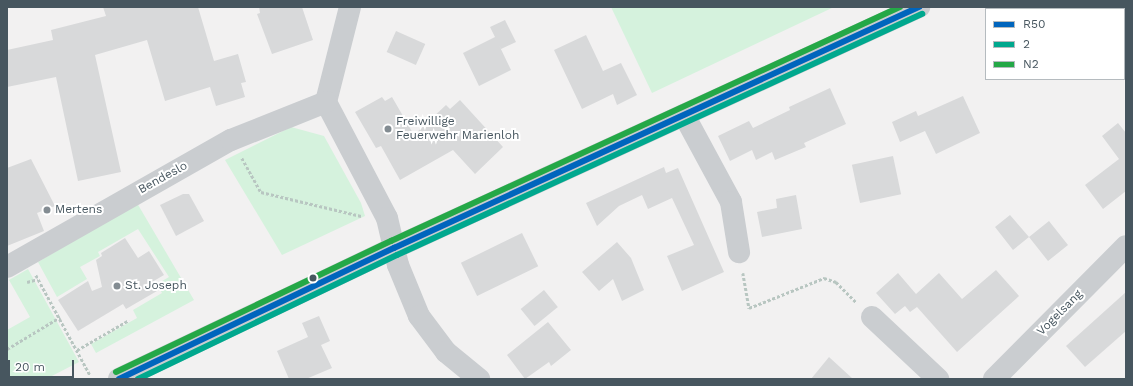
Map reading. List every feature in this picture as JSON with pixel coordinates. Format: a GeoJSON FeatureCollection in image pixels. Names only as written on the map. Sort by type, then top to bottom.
{"type":"FeatureCollection","features":[{"type":"Feature","properties":{"kind":"street"},"geometry":{"type":"LineString","coordinates":[[350,7],[326,102],[387,218],[394,248],[419,316],[446,352],[479,379]]}},
{"type":"Feature","properties":{"kind":"street"},"geometry":{"type":"LineString","coordinates":[[129,377],[394,248],[919,7]]}},
{"type":"Feature","properties":{"kind":"street","name":"Bendeslo"},"geometry":{"type":"LineString","coordinates":[[7,267],[232,140],[326,102]]}},
{"type":"Feature","properties":{"kind":"street"},"geometry":{"type":"LineString","coordinates":[[684,116],[731,202],[739,252]]}},
{"type":"Feature","properties":{"kind":"street","name":"Vogelsang"},"geometry":{"type":"LineString","coordinates":[[994,379],[1126,246]]}},
{"type":"Feature","properties":{"kind":"street"},"geometry":{"type":"LineString","coordinates":[[872,317],[938,379]]}},
{"type":"Feature","properties":{"kind":"path"},"geometry":{"type":"LineString","coordinates":[[232,140],[261,192],[365,217],[387,218]]}},
{"type":"Feature","properties":{"kind":"path"},"geometry":{"type":"LineString","coordinates":[[739,252],[749,308],[824,278],[836,282],[872,317]]}},
{"type":"Feature","properties":{"kind":"path"},"geometry":{"type":"LineString","coordinates":[[38,279],[60,317],[90,375]]}},
{"type":"Feature","properties":{"kind":"path"},"geometry":{"type":"LineString","coordinates":[[7,349],[60,317]]}},
{"type":"Feature","properties":{"kind":"path"},"geometry":{"type":"LineString","coordinates":[[77,350],[129,320]]}},
{"type":"Feature","properties":{"kind":"green space"},"geometry":{"type":"Polygon","coordinates":[[[611,7],[834,7],[652,93],[611,7]]]}},
{"type":"Feature","properties":{"kind":"green space"},"geometry":{"type":"Polygon","coordinates":[[[291,127],[324,136],[361,203],[365,216],[282,255],[225,160],[291,127]]]}},
{"type":"Feature","properties":{"kind":"green space"},"geometry":{"type":"Polygon","coordinates":[[[137,203],[194,300],[96,353],[91,344],[137,318],[133,310],[162,293],[157,284],[169,277],[138,229],[98,252],[100,256],[80,267],[87,279],[57,297],[38,262],[137,203]]]}},
{"type":"Feature","properties":{"kind":"green space"},"geometry":{"type":"Polygon","coordinates":[[[28,269],[79,362],[46,379],[7,379],[7,330],[30,317],[9,280],[28,269]]]}},
{"type":"Feature","properties":{"kind":"building"},"geometry":{"type":"Polygon","coordinates":[[[103,7],[198,7],[214,61],[238,54],[246,82],[241,83],[245,97],[216,106],[210,87],[165,101],[147,40],[95,55],[121,172],[78,181],[56,77],[7,87],[7,50],[53,40],[51,30],[106,16],[103,7]]]}},
{"type":"Feature","properties":{"kind":"building"},"geometry":{"type":"Polygon","coordinates":[[[259,7],[302,7],[313,40],[272,54],[257,14],[260,13],[259,7]]]}},
{"type":"Feature","properties":{"kind":"building"},"geometry":{"type":"Polygon","coordinates":[[[505,20],[516,42],[501,49],[499,45],[511,70],[479,86],[463,53],[495,37],[490,27],[505,20]]]}},
{"type":"Feature","properties":{"kind":"building"},"geometry":{"type":"Polygon","coordinates":[[[396,31],[425,44],[416,65],[387,52],[396,31]]]}},
{"type":"Feature","properties":{"kind":"building"},"geometry":{"type":"Polygon","coordinates":[[[586,35],[603,71],[621,63],[637,95],[617,105],[613,94],[582,109],[554,50],[586,35]]]}},
{"type":"Feature","properties":{"kind":"building"},"geometry":{"type":"Polygon","coordinates":[[[830,88],[846,124],[804,143],[806,147],[775,160],[772,152],[756,160],[752,150],[730,161],[718,136],[749,121],[753,128],[790,110],[789,107],[830,88]]]}},
{"type":"Feature","properties":{"kind":"building"},"geometry":{"type":"Polygon","coordinates":[[[963,96],[980,133],[936,154],[925,131],[900,142],[892,122],[916,111],[918,116],[963,96]]]}},
{"type":"Feature","properties":{"kind":"building"},"geometry":{"type":"Polygon","coordinates":[[[382,97],[385,101],[392,97],[414,135],[446,105],[450,109],[460,100],[503,147],[475,174],[453,150],[400,180],[381,146],[376,148],[355,112],[382,97]]]}},
{"type":"Feature","properties":{"kind":"building"},"geometry":{"type":"Polygon","coordinates":[[[1118,123],[1126,133],[1126,191],[1103,209],[1085,185],[1119,159],[1102,136],[1118,123]]]}},
{"type":"Feature","properties":{"kind":"building"},"geometry":{"type":"Polygon","coordinates":[[[893,156],[901,194],[860,203],[852,165],[893,156]]]}},
{"type":"Feature","properties":{"kind":"building"},"geometry":{"type":"Polygon","coordinates":[[[31,159],[55,206],[37,213],[44,231],[7,246],[7,168],[31,159]]]}},
{"type":"Feature","properties":{"kind":"building"},"geometry":{"type":"Polygon","coordinates":[[[664,167],[666,173],[678,168],[724,272],[682,291],[667,256],[694,245],[672,198],[648,209],[642,195],[619,206],[597,226],[586,203],[664,167]]]}},
{"type":"Feature","properties":{"kind":"building"},"geometry":{"type":"Polygon","coordinates":[[[183,194],[189,194],[204,221],[176,236],[160,205],[183,194]]]}},
{"type":"Feature","properties":{"kind":"building"},"geometry":{"type":"Polygon","coordinates":[[[796,195],[802,229],[762,237],[757,212],[777,208],[776,199],[796,195]]]}},
{"type":"Feature","properties":{"kind":"building"},"geometry":{"type":"Polygon","coordinates":[[[1010,215],[1029,237],[1013,250],[995,227],[1010,215]]]}},
{"type":"Feature","properties":{"kind":"building"},"geometry":{"type":"Polygon","coordinates":[[[1049,221],[1068,245],[1048,261],[1029,237],[1049,221]]]}},
{"type":"Feature","properties":{"kind":"building"},"geometry":{"type":"Polygon","coordinates":[[[522,233],[538,266],[477,296],[461,263],[522,233]]]}},
{"type":"Feature","properties":{"kind":"building","name":"St. Joseph"},"geometry":{"type":"Polygon","coordinates":[[[125,238],[138,258],[149,251],[164,275],[152,282],[157,291],[126,309],[123,304],[78,331],[58,300],[88,281],[92,291],[102,287],[96,260],[102,256],[101,253],[125,238]]]}},
{"type":"Feature","properties":{"kind":"building"},"geometry":{"type":"Polygon","coordinates":[[[617,242],[631,258],[644,290],[622,301],[613,279],[599,291],[582,272],[617,242]]]}},
{"type":"Feature","properties":{"kind":"building"},"geometry":{"type":"Polygon","coordinates":[[[996,270],[1019,296],[957,352],[917,307],[910,312],[905,306],[895,314],[876,293],[898,273],[916,294],[939,273],[962,299],[996,270]]]}},
{"type":"Feature","properties":{"kind":"building"},"geometry":{"type":"Polygon","coordinates":[[[544,290],[558,307],[535,326],[521,309],[544,290]]]}},
{"type":"Feature","properties":{"kind":"building"},"geometry":{"type":"Polygon","coordinates":[[[1126,292],[1126,331],[1085,367],[1066,346],[1126,292]]]}},
{"type":"Feature","properties":{"kind":"building"},"geometry":{"type":"Polygon","coordinates":[[[319,316],[330,341],[321,345],[332,368],[306,379],[289,379],[277,351],[308,337],[302,323],[319,316]]]}},
{"type":"Feature","properties":{"kind":"building"},"geometry":{"type":"Polygon","coordinates":[[[548,322],[571,350],[551,366],[549,362],[525,379],[507,355],[548,322]]]}},
{"type":"Feature","properties":{"kind":"building"},"geometry":{"type":"Polygon","coordinates":[[[829,357],[853,379],[811,379],[829,357]]]}},
{"type":"Feature","properties":{"kind":"transit line","name":"N2"},"geometry":{"type":"LineString","coordinates":[[116,372],[391,241],[900,7]]}},
{"type":"Feature","properties":{"kind":"transit line","name":"R50"},"geometry":{"type":"LineString","coordinates":[[119,379],[394,248],[919,7]]}},
{"type":"Feature","properties":{"kind":"transit line","name":"2"},"geometry":{"type":"LineString","coordinates":[[138,379],[397,255],[922,14]]}},
{"type":"Feature","properties":{"kind":"place","name":"Freiwillige Feuerwehr Marienloh"},"geometry":{"type":"Point","coordinates":[388,129]}},
{"type":"Feature","properties":{"kind":"place","name":"Mertens"},"geometry":{"type":"Point","coordinates":[47,210]}},
{"type":"Feature","properties":{"kind":"place","name":"St. Joseph"},"geometry":{"type":"Point","coordinates":[117,286]}}]}
